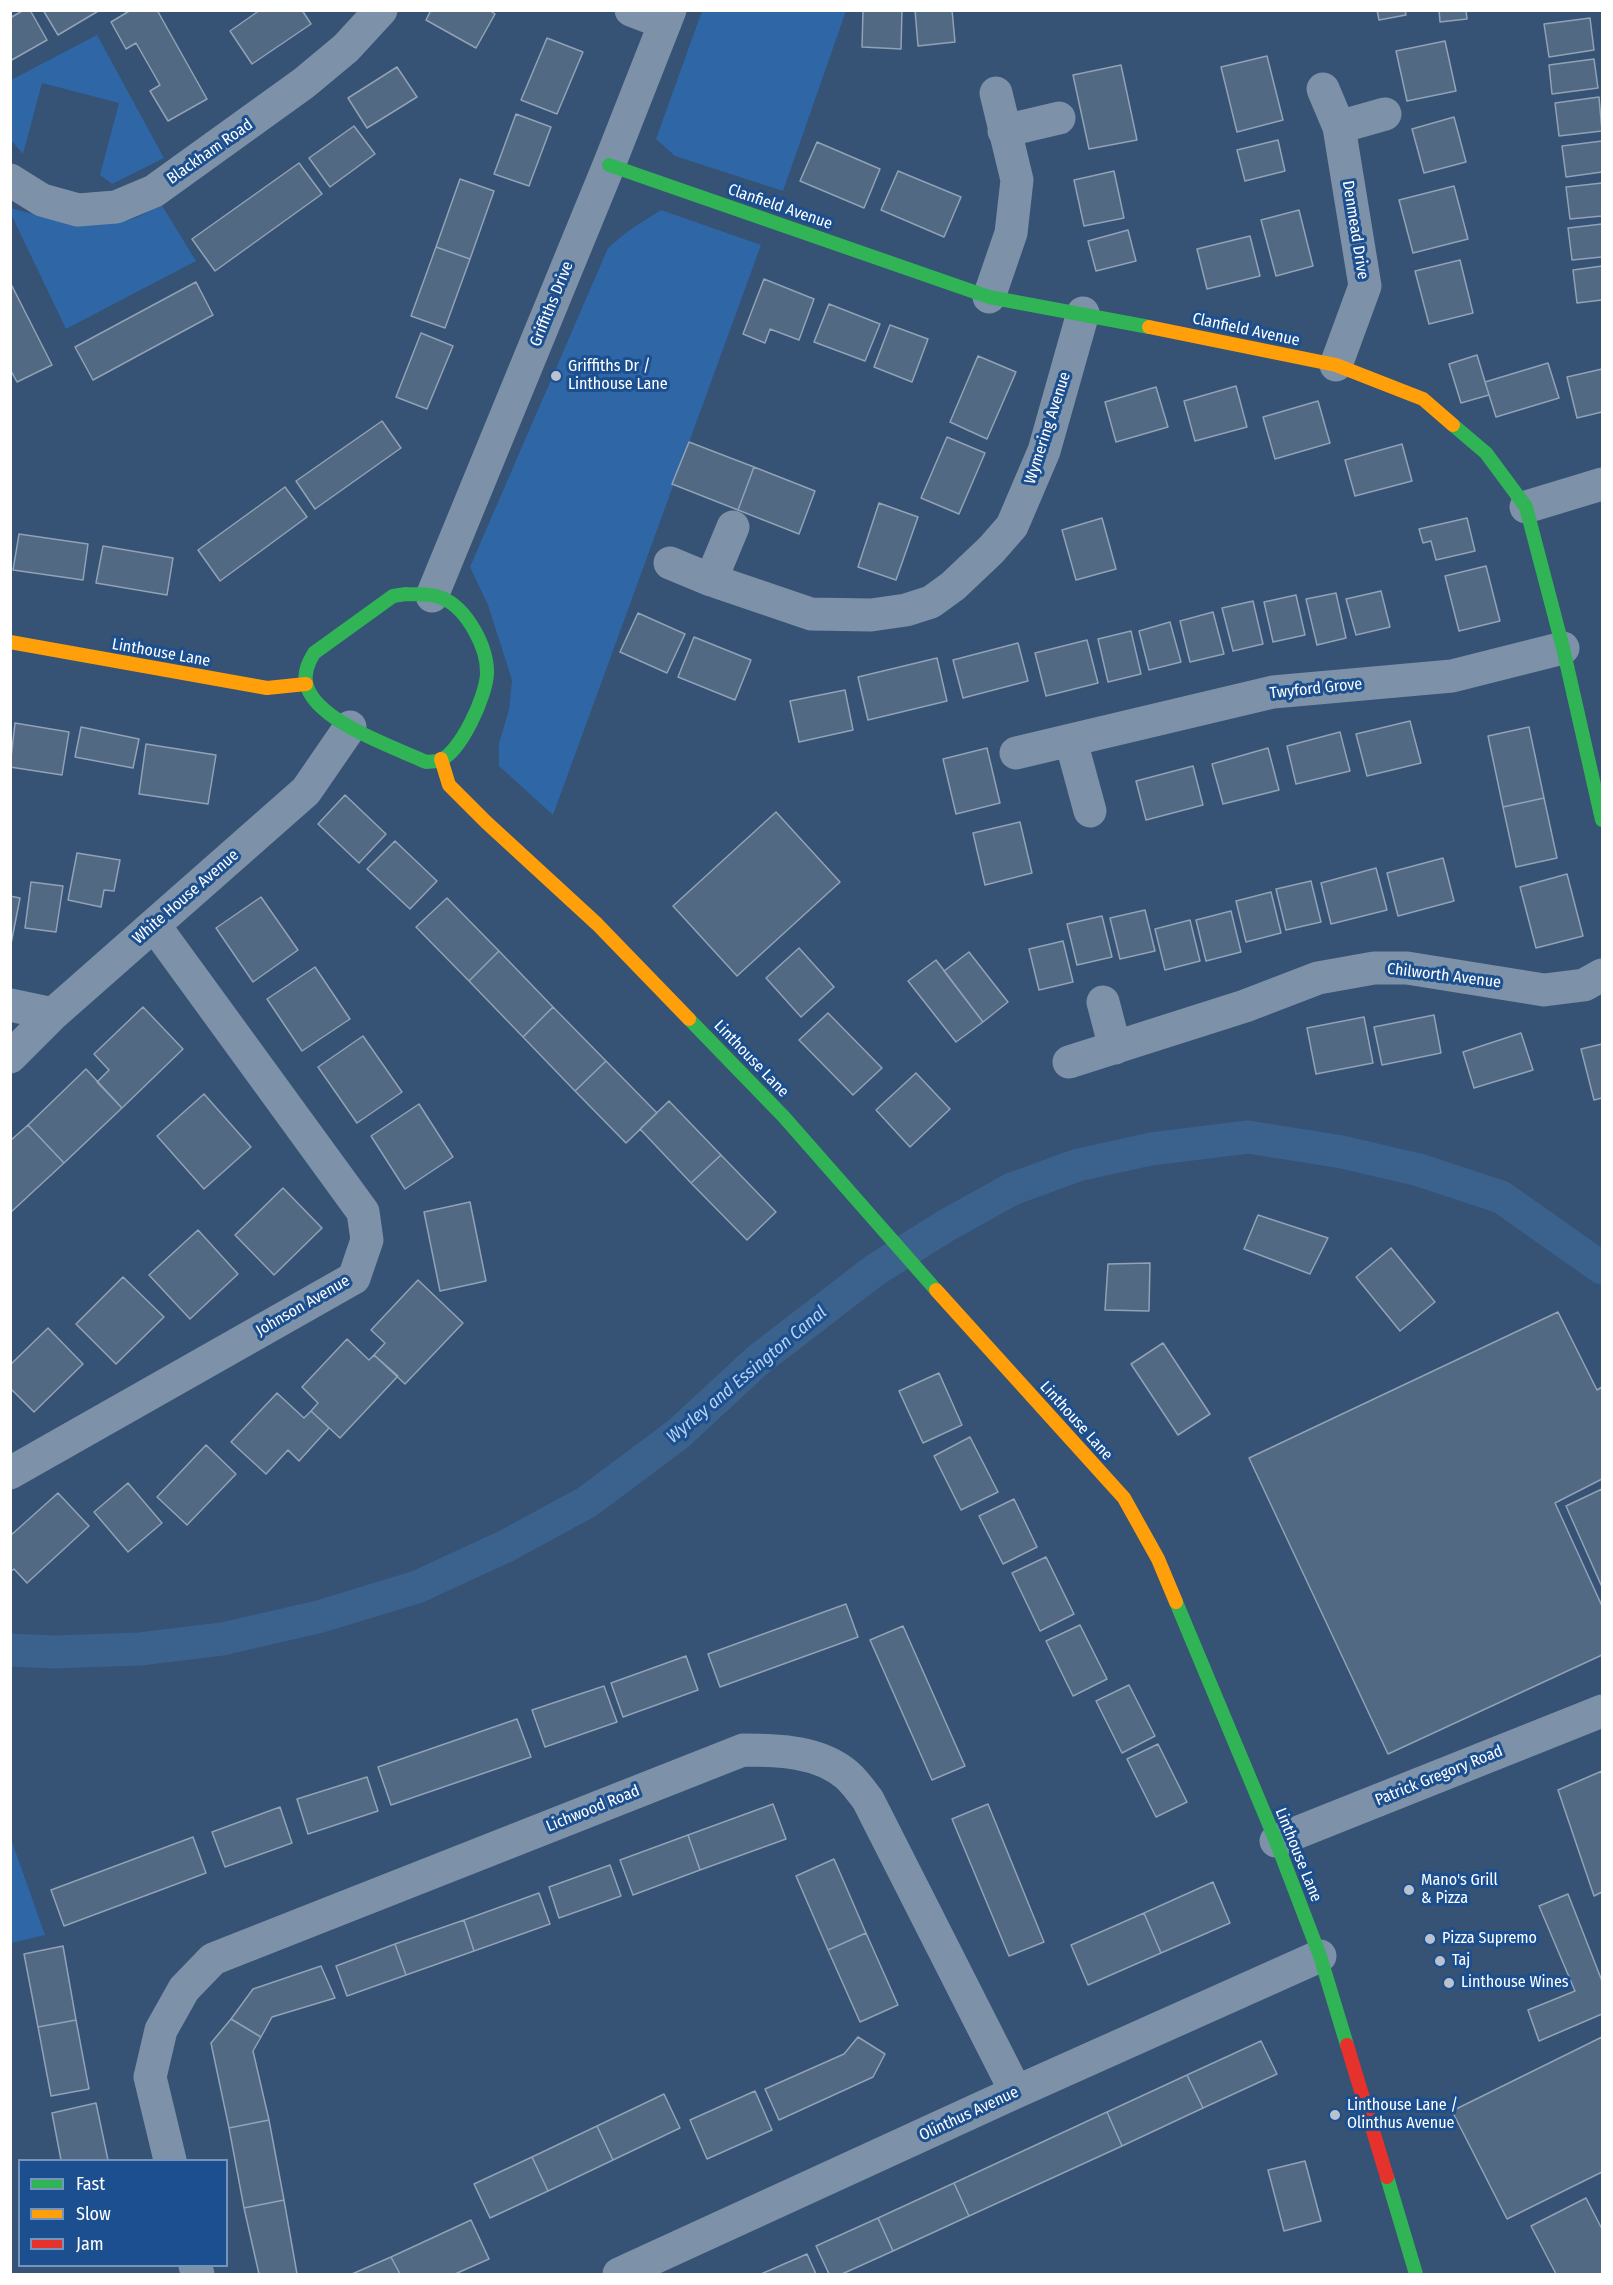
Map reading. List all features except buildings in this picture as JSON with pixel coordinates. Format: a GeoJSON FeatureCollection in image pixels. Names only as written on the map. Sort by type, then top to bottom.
{"type":"FeatureCollection","features":[{"type":"Feature","properties":{"kind":"street","name":"Blackham Road"},"geometry":{"type":"LineString","coordinates":[[10,180],[42,200],[78,210],[116,207],[154,191],[304,82],[346,48],[381,10]]}},
{"type":"Feature","properties":{"kind":"street"},"geometry":{"type":"LineString","coordinates":[[631,10],[668,17]]}},
{"type":"Feature","properties":{"kind":"street","name":"Griffiths Drive"},"geometry":{"type":"LineString","coordinates":[[432,596],[668,17]]}},
{"type":"Feature","properties":{"kind":"street","name":"Denmead Drive"},"geometry":{"type":"LineString","coordinates":[[1323,89],[1338,127],[1365,286],[1336,365]]}},
{"type":"Feature","properties":{"kind":"street"},"geometry":{"type":"LineString","coordinates":[[989,297],[1011,233],[1017,180],[996,93]]}},
{"type":"Feature","properties":{"kind":"street"},"geometry":{"type":"LineString","coordinates":[[1338,127],[1385,114]]}},
{"type":"Feature","properties":{"kind":"street"},"geometry":{"type":"LineString","coordinates":[[1004,130],[1059,118]]}},
{"type":"Feature","properties":{"kind":"street","name":"Clanfield Avenue"},"geometry":{"type":"LineString","coordinates":[[609,165],[989,297],[1336,365],[1423,399],[1486,453],[1526,507],[1563,648],[1602,820]]}},
{"type":"Feature","properties":{"kind":"street","name":"Wymering Avenue"},"geometry":{"type":"LineString","coordinates":[[669,563],[711,580],[812,614],[871,615],[906,610],[931,602],[953,586],[991,550],[1012,526],[1044,451],[1083,314]]}},
{"type":"Feature","properties":{"kind":"street"},"geometry":{"type":"LineString","coordinates":[[1526,507],[1602,484]]}},
{"type":"Feature","properties":{"kind":"street"},"geometry":{"type":"LineString","coordinates":[[711,580],[733,527]]}},
{"type":"Feature","properties":{"kind":"street"},"geometry":{"type":"LineString","coordinates":[[406,594],[444,598],[459,610],[482,649],[487,673],[482,700],[466,731],[441,759],[426,762],[336,721],[316,702],[306,684],[306,667],[314,653],[393,596],[406,594]]}},
{"type":"Feature","properties":{"kind":"street","name":"Linthouse Lane"},"geometry":{"type":"LineString","coordinates":[[10,642],[267,688],[306,684]]}},
{"type":"Feature","properties":{"kind":"street","name":"Twyford Grove"},"geometry":{"type":"LineString","coordinates":[[1016,753],[1273,692],[1452,676],[1563,648]]}},
{"type":"Feature","properties":{"kind":"street","name":"White House Avenue"},"geometry":{"type":"LineString","coordinates":[[10,1057],[53,1014],[306,791],[350,728]]}},
{"type":"Feature","properties":{"kind":"street"},"geometry":{"type":"LineString","coordinates":[[1071,741],[1090,811]]}},
{"type":"Feature","properties":{"kind":"street","name":"Linthouse Lane"},"geometry":{"type":"LineString","coordinates":[[441,759],[449,785],[597,924],[784,1117],[958,1316],[1124,1498],[1158,1559],[1276,1841],[1320,1956],[1416,2274]]}},
{"type":"Feature","properties":{"kind":"street","name":"Johnson Avenue"},"geometry":{"type":"LineString","coordinates":[[10,1473],[354,1278],[367,1240],[363,1212],[154,925]]}},
{"type":"Feature","properties":{"kind":"street","name":"Chilworth Avenue"},"geometry":{"type":"LineString","coordinates":[[1070,1062],[1245,1006],[1318,978],[1374,968],[1407,968],[1545,990],[1584,985],[1602,975]]}},
{"type":"Feature","properties":{"kind":"street"},"geometry":{"type":"LineString","coordinates":[[1103,1002],[1115,1047]]}},
{"type":"Feature","properties":{"kind":"street"},"geometry":{"type":"LineString","coordinates":[[10,1005],[53,1014]]}},
{"type":"Feature","properties":{"kind":"street","name":"Patrick Gregory Road"},"geometry":{"type":"LineString","coordinates":[[1276,1841],[1602,1711]]}},
{"type":"Feature","properties":{"kind":"street","name":"Lichwood Road"},"geometry":{"type":"LineString","coordinates":[[170,2159],[150,2077],[154,2058],[161,2030],[184,1989],[213,1959],[743,1750],[785,1750],[819,1760],[847,1774],[868,1800],[1016,2092]]}},
{"type":"Feature","properties":{"kind":"street","name":"Olinthus Avenue"},"geometry":{"type":"LineString","coordinates":[[619,2274],[1320,1956]]}},
{"type":"Feature","properties":{"kind":"shaded area"},"geometry":{"type":"Polygon","coordinates":[[[702,11],[846,11],[783,191],[675,156],[656,139],[702,11]]]}},
{"type":"Feature","properties":{"kind":"shaded area"},"geometry":{"type":"Polygon","coordinates":[[[97,35],[164,158],[112,184],[100,175],[119,103],[42,83],[23,154],[11,140],[11,80],[97,35]]]}},
{"type":"Feature","properties":{"kind":"shaded area"},"geometry":{"type":"Polygon","coordinates":[[[161,204],[196,261],[66,329],[11,214],[11,208],[71,222],[101,224],[132,219],[161,204]]]}},
{"type":"Feature","properties":{"kind":"shaded area"},"geometry":{"type":"Polygon","coordinates":[[[661,210],[761,245],[553,815],[499,766],[499,743],[509,710],[512,680],[488,605],[470,567],[608,248],[628,231],[661,210]]]}},
{"type":"Feature","properties":{"kind":"shaded area"},"geometry":{"type":"Polygon","coordinates":[[[11,1839],[45,1935],[10,1943],[11,1839]]]}},
{"type":"Feature","properties":{"kind":"waterway","name":"Wyrley and Essington Canal"},"geometry":{"type":"LineString","coordinates":[[10,1650],[54,1652],[140,1649],[222,1639],[318,1617],[417,1587],[506,1546],[587,1502],[678,1434],[758,1360],[875,1270],[947,1225],[1012,1189],[1078,1165],[1151,1149],[1248,1137],[1342,1152],[1419,1170],[1501,1197],[1602,1268]]}},
{"type":"Feature","properties":{"kind":"traffic: fast"},"geometry":{"type":"LineString","coordinates":[[609,165],[989,297],[1149,327]]}},
{"type":"Feature","properties":{"kind":"traffic: fast"},"geometry":{"type":"LineString","coordinates":[[1453,425],[1486,453],[1526,507],[1563,648],[1602,820]]}},
{"type":"Feature","properties":{"kind":"traffic: fast"},"geometry":{"type":"LineString","coordinates":[[406,594],[438,596],[451,603],[460,610],[474,630],[484,653],[486,684],[477,709],[456,746],[448,755],[437,761],[426,762],[339,721],[312,697],[306,683],[307,668],[314,653],[393,596],[406,594]]}},
{"type":"Feature","properties":{"kind":"traffic: fast"},"geometry":{"type":"LineString","coordinates":[[689,1019],[784,1117],[936,1290]]}},
{"type":"Feature","properties":{"kind":"traffic: fast"},"geometry":{"type":"LineString","coordinates":[[1176,1602],[1276,1841],[1320,1956],[1347,2045]]}},
{"type":"Feature","properties":{"kind":"traffic: fast"},"geometry":{"type":"LineString","coordinates":[[1387,2177],[1416,2274]]}},
{"type":"Feature","properties":{"kind":"traffic: slow"},"geometry":{"type":"LineString","coordinates":[[1149,327],[1336,365],[1423,399],[1453,425]]}},
{"type":"Feature","properties":{"kind":"traffic: slow"},"geometry":{"type":"LineString","coordinates":[[10,642],[267,688],[306,684]]}},
{"type":"Feature","properties":{"kind":"traffic: slow"},"geometry":{"type":"LineString","coordinates":[[441,759],[449,785],[597,924],[689,1019]]}},
{"type":"Feature","properties":{"kind":"traffic: slow"},"geometry":{"type":"LineString","coordinates":[[936,1290],[1124,1498],[1158,1559],[1176,1602]]}},
{"type":"Feature","properties":{"kind":"traffic: jam"},"geometry":{"type":"LineString","coordinates":[[1347,2045],[1387,2177]]}},
{"type":"Feature","properties":{"kind":"place","name":"Griffiths Dr / Linthouse Lane"},"geometry":{"type":"Point","coordinates":[556,376]}},
{"type":"Feature","properties":{"kind":"place","name":"Mano's Grill & Pizza"},"geometry":{"type":"Point","coordinates":[1409,1890]}},
{"type":"Feature","properties":{"kind":"place","name":"Pizza Supremo"},"geometry":{"type":"Point","coordinates":[1430,1939]}},
{"type":"Feature","properties":{"kind":"place","name":"Taj"},"geometry":{"type":"Point","coordinates":[1440,1961]}},
{"type":"Feature","properties":{"kind":"place","name":"Linthouse Wines"},"geometry":{"type":"Point","coordinates":[1449,1983]}},
{"type":"Feature","properties":{"kind":"place","name":"Linthouse Lane / Olinthus Avenue"},"geometry":{"type":"Point","coordinates":[1335,2115]}}]}
